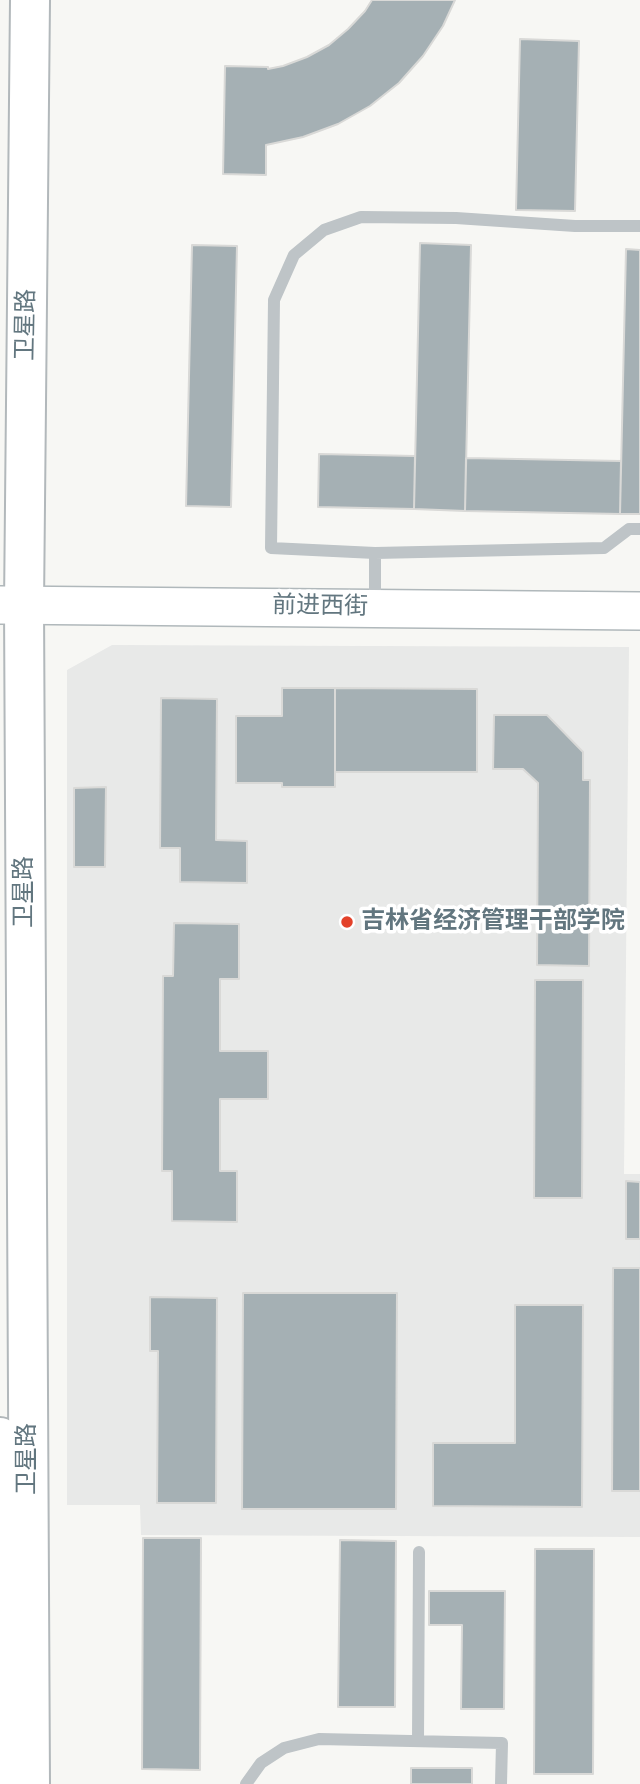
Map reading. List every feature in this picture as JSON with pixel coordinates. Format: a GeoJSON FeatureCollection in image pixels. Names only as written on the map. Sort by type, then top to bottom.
{"type":"FeatureCollection","features":[{"type":"Feature","properties":{"kind":"main road","name":"卫星路"},"geometry":{"type":"LineString","coordinates":[[30,0],[12,605],[30,1784]]}},
{"type":"Feature","properties":{"kind":"main road"},"geometry":{"type":"LineString","coordinates":[[0,1437],[2,1622],[10,1784]]}},
{"type":"Feature","properties":{"kind":"street","name":"前进西街"},"geometry":{"type":"LineString","coordinates":[[12,605],[640,611]]}},
{"type":"Feature","properties":{"kind":"lane"},"geometry":{"type":"LineString","coordinates":[[640,226],[360,217],[324,230],[294,255],[274,300],[271,548],[375,554],[604,548],[629,529],[640,529]]}},
{"type":"Feature","properties":{"kind":"lane"},"geometry":{"type":"LineString","coordinates":[[375,554],[375,608]]}},
{"type":"Feature","properties":{"kind":"lane"},"geometry":{"type":"LineString","coordinates":[[418,1741],[419,1552]]}},
{"type":"Feature","properties":{"kind":"lane"},"geometry":{"type":"LineString","coordinates":[[246,1784],[261,1763],[284,1748],[318,1739],[502,1743],[501,1784]]}},
{"type":"Feature","properties":{"kind":"shaded area","name":"吉林省经济管理干部学院"},"geometry":{"type":"Polygon","coordinates":[[[112,645],[629,647],[624,1174],[640,1174],[640,1537],[141,1535],[140,1505],[67,1505],[67,670],[112,645]]]}},
{"type":"Feature","properties":{"kind":"building"},"geometry":{"type":"Polygon","coordinates":[[[372,0],[455,0],[443,26],[423,56],[399,83],[370,106],[338,124],[303,137],[266,145],[266,175],[223,174],[225,66],[268,69],[307,57],[329,45],[348,29],[372,0]]]}},
{"type":"Feature","properties":{"kind":"building"},"geometry":{"type":"Polygon","coordinates":[[[520,39],[579,41],[575,211],[516,210],[520,39]]]}},
{"type":"Feature","properties":{"kind":"building"},"geometry":{"type":"Polygon","coordinates":[[[420,243],[471,245],[465,511],[414,509],[420,243]]]}},
{"type":"Feature","properties":{"kind":"building"},"geometry":{"type":"Polygon","coordinates":[[[192,245],[237,246],[231,507],[186,506],[192,245]]]}},
{"type":"Feature","properties":{"kind":"building"},"geometry":{"type":"Polygon","coordinates":[[[626,249],[640,250],[640,514],[620,514],[626,249]]]}},
{"type":"Feature","properties":{"kind":"building"},"geometry":{"type":"Polygon","coordinates":[[[319,454],[415,456],[414,509],[318,507],[319,454]]]}},
{"type":"Feature","properties":{"kind":"building"},"geometry":{"type":"Polygon","coordinates":[[[466,458],[621,461],[620,514],[465,511],[466,458]]]}},
{"type":"Feature","properties":{"kind":"building"},"geometry":{"type":"Polygon","coordinates":[[[282,688],[335,688],[335,787],[282,787],[282,783],[236,783],[236,716],[282,716],[282,688]]]}},
{"type":"Feature","properties":{"kind":"building"},"geometry":{"type":"Polygon","coordinates":[[[335,688],[477,689],[477,772],[335,772],[335,688]]]}},
{"type":"Feature","properties":{"kind":"building"},"geometry":{"type":"Polygon","coordinates":[[[161,698],[217,699],[216,840],[247,841],[247,883],[180,882],[180,848],[160,848],[161,698]]]}},
{"type":"Feature","properties":{"kind":"building"},"geometry":{"type":"Polygon","coordinates":[[[494,715],[547,715],[583,752],[583,780],[590,780],[589,966],[537,965],[538,783],[523,769],[493,769],[494,715]]]}},
{"type":"Feature","properties":{"kind":"building"},"geometry":{"type":"Polygon","coordinates":[[[106,787],[105,867],[74,867],[74,788],[106,787]]]}},
{"type":"Feature","properties":{"kind":"building"},"geometry":{"type":"Polygon","coordinates":[[[174,923],[239,924],[239,979],[220,979],[220,1051],[268,1051],[268,1099],[220,1099],[220,1171],[237,1171],[237,1222],[172,1221],[172,1171],[162,1171],[163,976],[173,976],[174,923]]]}},
{"type":"Feature","properties":{"kind":"building"},"geometry":{"type":"Polygon","coordinates":[[[535,980],[583,980],[582,1198],[534,1198],[535,980]]]}},
{"type":"Feature","properties":{"kind":"building"},"geometry":{"type":"Polygon","coordinates":[[[626,1181],[640,1182],[640,1239],[626,1239],[626,1181]]]}},
{"type":"Feature","properties":{"kind":"building"},"geometry":{"type":"Polygon","coordinates":[[[613,1268],[640,1268],[640,1491],[612,1491],[613,1268]]]}},
{"type":"Feature","properties":{"kind":"building"},"geometry":{"type":"Polygon","coordinates":[[[243,1293],[397,1293],[396,1509],[242,1509],[243,1293]]]}},
{"type":"Feature","properties":{"kind":"building"},"geometry":{"type":"Polygon","coordinates":[[[150,1297],[217,1298],[216,1503],[157,1503],[158,1351],[150,1351],[150,1297]]]}},
{"type":"Feature","properties":{"kind":"building"},"geometry":{"type":"Polygon","coordinates":[[[515,1305],[583,1305],[582,1507],[433,1506],[433,1443],[515,1443],[515,1305]]]}},
{"type":"Feature","properties":{"kind":"building"},"geometry":{"type":"Polygon","coordinates":[[[143,1538],[201,1538],[200,1770],[142,1769],[143,1538]]]}},
{"type":"Feature","properties":{"kind":"building"},"geometry":{"type":"Polygon","coordinates":[[[340,1540],[396,1541],[395,1707],[338,1707],[340,1540]]]}},
{"type":"Feature","properties":{"kind":"building"},"geometry":{"type":"Polygon","coordinates":[[[535,1549],[594,1549],[593,1774],[534,1774],[535,1549]]]}},
{"type":"Feature","properties":{"kind":"building"},"geometry":{"type":"Polygon","coordinates":[[[429,1591],[505,1591],[504,1709],[461,1709],[462,1625],[429,1625],[429,1591]]]}},
{"type":"Feature","properties":{"kind":"building"},"geometry":{"type":"Polygon","coordinates":[[[411,1768],[472,1768],[472,1784],[411,1784],[411,1768]]]}},
{"type":"Feature","properties":{"kind":"place","name":"吉林省经济管理干部学院"},"geometry":{"type":"Point","coordinates":[347,922]}}]}
